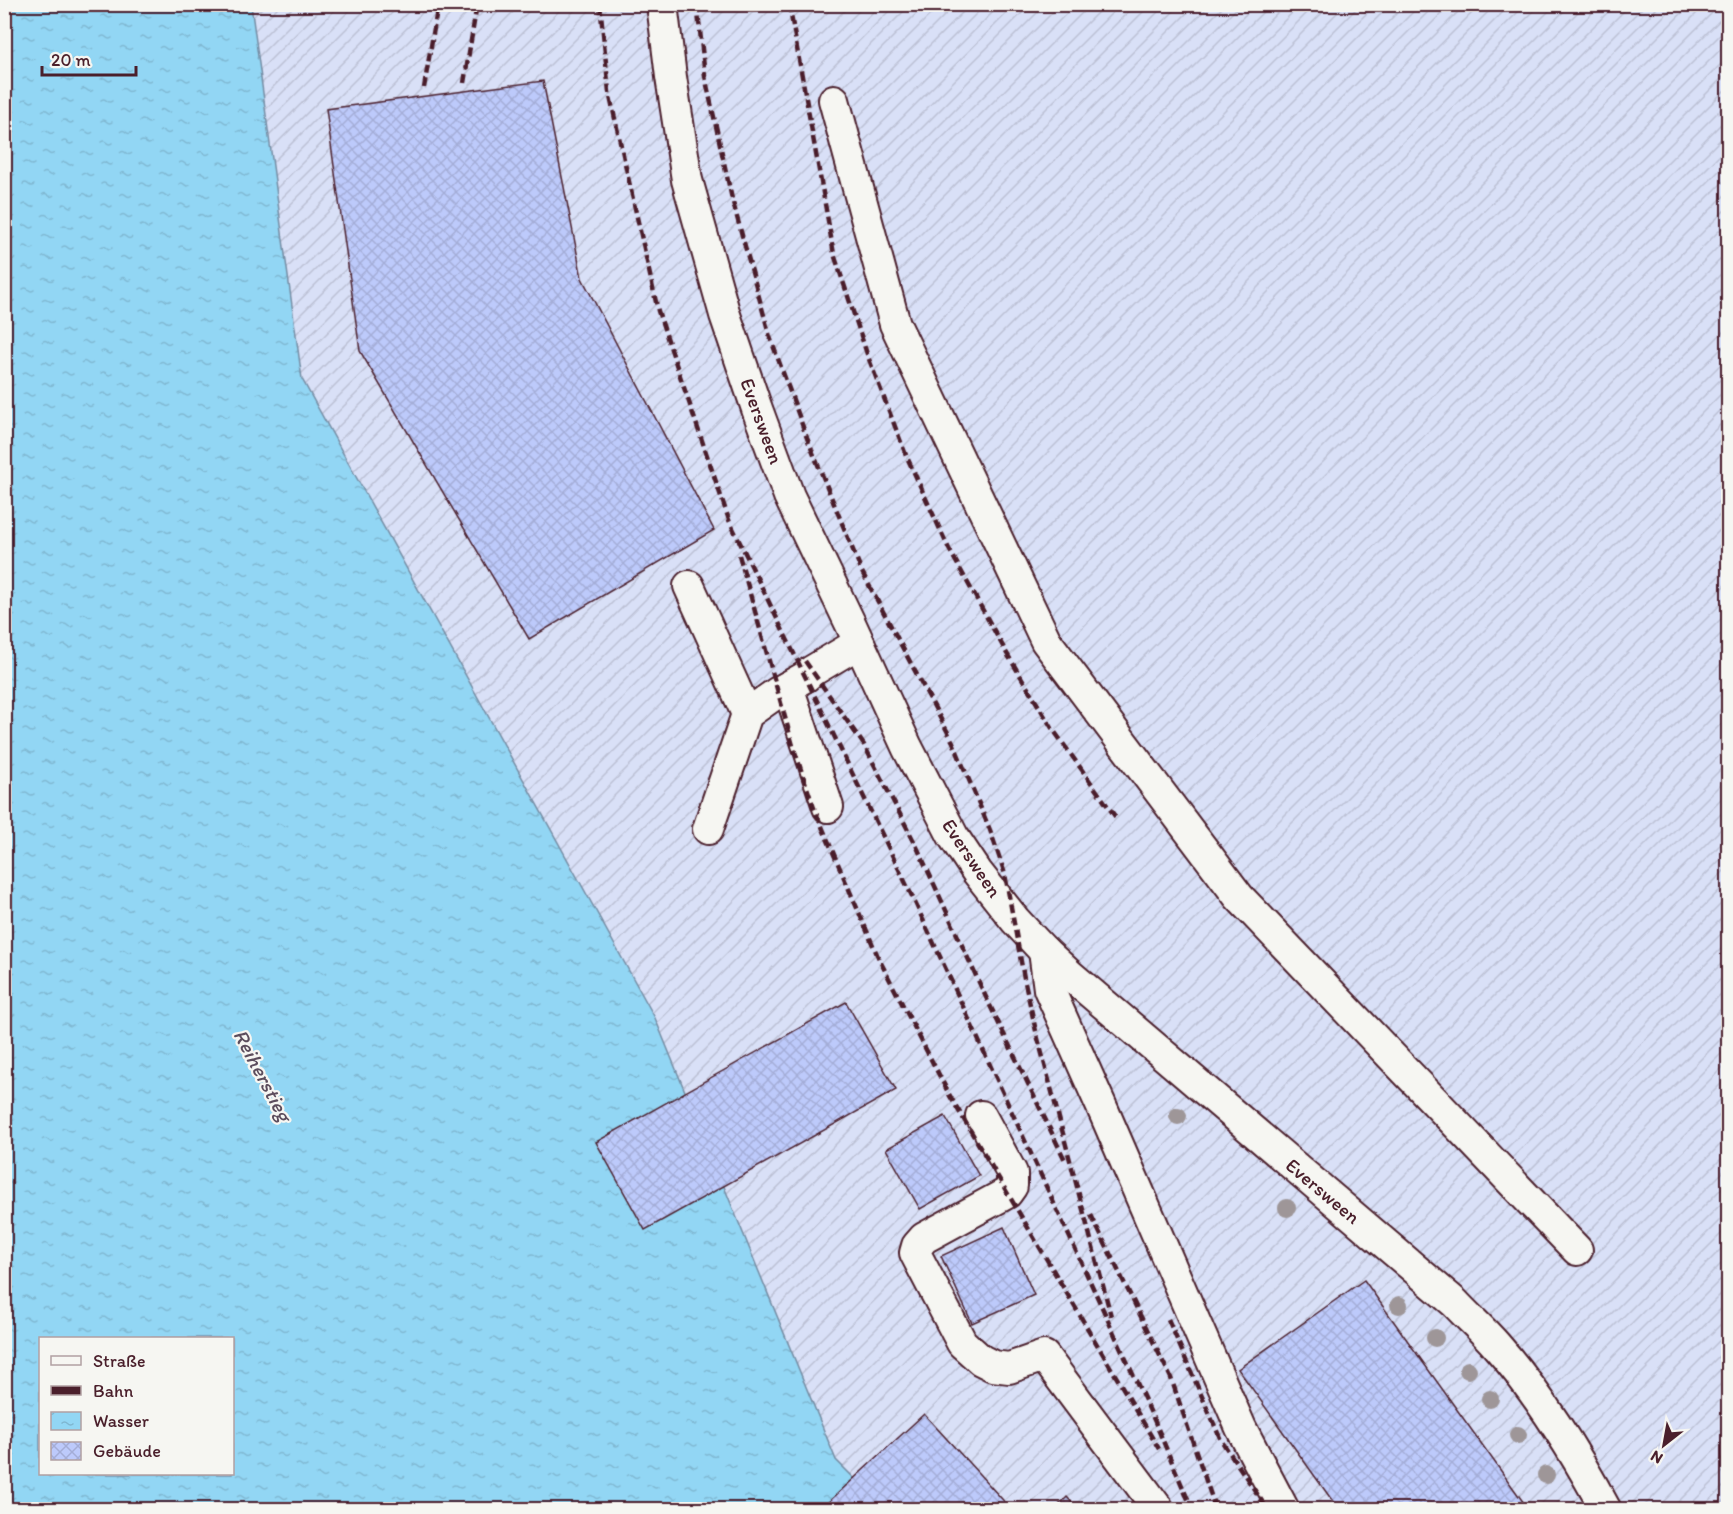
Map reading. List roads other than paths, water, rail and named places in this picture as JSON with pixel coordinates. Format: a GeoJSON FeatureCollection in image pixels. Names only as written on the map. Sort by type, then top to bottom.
{"type":"FeatureCollection","features":[{"type":"Feature","properties":{"kind":"street","name":"Eversween"},"geometry":{"type":"LineString","coordinates":[[662,4],[687,180],[725,315],[757,409],[789,496],[907,747],[953,836],[1008,912],[1044,951],[1455,1303],[1496,1345],[1558,1428],[1587,1473],[1606,1509]]}},
{"type":"Feature","properties":{"kind":"street"},"geometry":{"type":"LineString","coordinates":[[834,100],[895,324],[1046,641],[1239,897],[1576,1250]]}},
{"type":"Feature","properties":{"kind":"street"},"geometry":{"type":"LineString","coordinates":[[688,586],[747,714]]}},
{"type":"Feature","properties":{"kind":"street"},"geometry":{"type":"LineString","coordinates":[[708,829],[747,714],[859,643]]}},
{"type":"Feature","properties":{"kind":"street"},"geometry":{"type":"LineString","coordinates":[[788,687],[828,807]]}},
{"type":"Feature","properties":{"kind":"street"},"geometry":{"type":"LineString","coordinates":[[1044,951],[1048,989],[1241,1428],[1284,1509]]}},
{"type":"Feature","properties":{"kind":"street"},"geometry":{"type":"LineString","coordinates":[[981,1116],[1012,1173],[1012,1186],[1007,1193],[924,1238],[917,1246],[915,1253],[962,1343],[981,1360],[993,1366],[1009,1368],[1044,1356],[1159,1509]]}},
{"type":"Feature","properties":{"kind":"water","name":"Reiherstieg"},"geometry":{"type":"Polygon","coordinates":[[[5,5],[251,5],[302,379],[655,1018],[836,1460],[885,1509],[5,1510],[5,5]]]}},
{"type":"Feature","properties":{"kind":"railway"},"geometry":{"type":"LineString","coordinates":[[424,88],[438,4]]}},
{"type":"Feature","properties":{"kind":"railway"},"geometry":{"type":"LineString","coordinates":[[464,83],[477,4]]}},
{"type":"Feature","properties":{"kind":"railway"},"geometry":{"type":"LineString","coordinates":[[600,4],[609,92],[658,311],[729,520],[912,896],[1194,1510]]}},
{"type":"Feature","properties":{"kind":"railway"},"geometry":{"type":"LineString","coordinates":[[697,4],[705,76],[732,199],[770,337],[807,438],[862,572],[953,742],[990,830],[1005,874],[1036,1031],[1111,1316]]}},
{"type":"Feature","properties":{"kind":"railway"},"geometry":{"type":"LineString","coordinates":[[789,4],[834,254],[867,354],[906,455],[949,549],[1006,652],[1052,728],[1117,819]]}},
{"type":"Feature","properties":{"kind":"railway"},"geometry":{"type":"LineString","coordinates":[[739,555],[794,749],[814,808],[879,959],[950,1096],[1159,1449]]}},
{"type":"Feature","properties":{"kind":"railway"},"geometry":{"type":"LineString","coordinates":[[805,661],[864,745],[917,847],[983,991],[1065,1160]]}},
{"type":"Feature","properties":{"kind":"railway"},"geometry":{"type":"LineString","coordinates":[[1091,1215],[1171,1378],[1216,1510]]}},
{"type":"Feature","properties":{"kind":"railway"},"geometry":{"type":"LineString","coordinates":[[1168,1319],[1221,1440],[1268,1510]]}}]}
